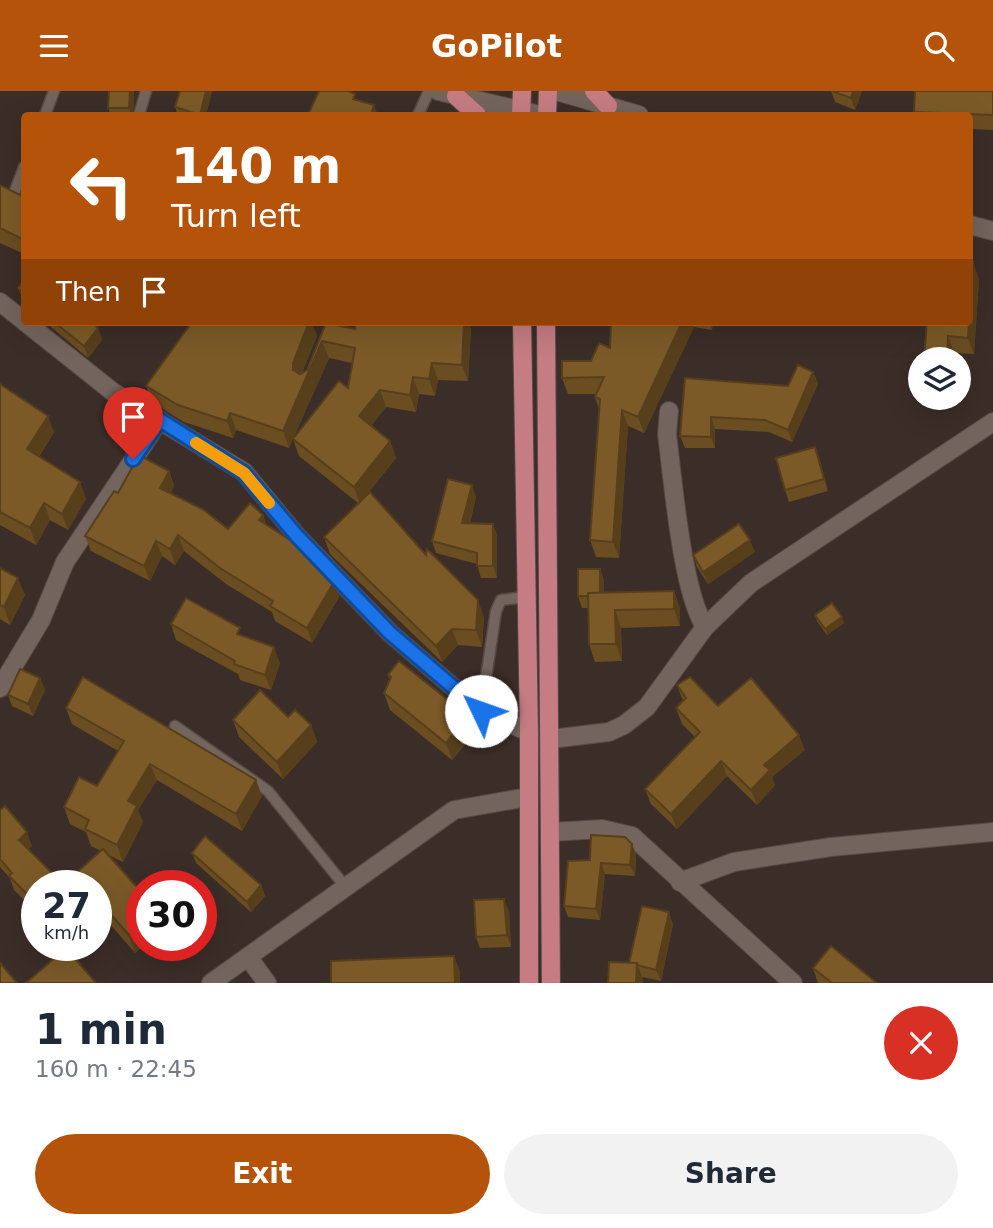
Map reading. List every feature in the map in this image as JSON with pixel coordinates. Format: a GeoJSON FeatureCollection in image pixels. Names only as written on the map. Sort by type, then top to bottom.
{"type":"FeatureCollection","features":[{"type":"Feature","properties":{"kind":"main road"},"geometry":{"type":"LineString","coordinates":[[522,91],[522,112]]}},
{"type":"Feature","properties":{"kind":"main road"},"geometry":{"type":"LineString","coordinates":[[547,112],[548,91]]}},
{"type":"Feature","properties":{"kind":"main road"},"geometry":{"type":"LineString","coordinates":[[594,91],[608,106]]}},
{"type":"Feature","properties":{"kind":"main road"},"geometry":{"type":"LineString","coordinates":[[447,93],[473,112]]}},
{"type":"Feature","properties":{"kind":"main road"},"geometry":{"type":"LineString","coordinates":[[522,326],[529,732],[528,983]]}},
{"type":"Feature","properties":{"kind":"main road"},"geometry":{"type":"LineString","coordinates":[[547,326],[551,983]]}},
{"type":"Feature","properties":{"kind":"street"},"geometry":{"type":"LineString","coordinates":[[556,91],[629,112]]}},
{"type":"Feature","properties":{"kind":"street"},"geometry":{"type":"LineString","coordinates":[[447,93],[518,112]]}},
{"type":"Feature","properties":{"kind":"street"},"geometry":{"type":"LineString","coordinates":[[973,226],[993,231]]}},
{"type":"Feature","properties":{"kind":"street"},"geometry":{"type":"LineString","coordinates":[[0,302],[21,319]]}},
{"type":"Feature","properties":{"kind":"street"},"geometry":{"type":"LineString","coordinates":[[30,326],[113,392],[244,473],[297,536],[390,633],[481,711],[529,732]]}},
{"type":"Feature","properties":{"kind":"street"},"geometry":{"type":"LineString","coordinates":[[669,411],[667,434],[686,560],[697,615],[705,627]]}},
{"type":"Feature","properties":{"kind":"street"},"geometry":{"type":"LineString","coordinates":[[0,688],[41,620],[65,562],[160,420]]}},
{"type":"Feature","properties":{"kind":"street"},"geometry":{"type":"LineString","coordinates":[[551,739],[609,732],[624,725],[646,706],[705,627],[751,583],[993,422]]}},
{"type":"Feature","properties":{"kind":"street"},"geometry":{"type":"LineString","coordinates":[[211,983],[344,885],[454,810],[528,797]]}},
{"type":"Feature","properties":{"kind":"street"},"geometry":{"type":"LineString","coordinates":[[551,832],[602,829],[632,836],[793,983]]}},
{"type":"Feature","properties":{"kind":"street"},"geometry":{"type":"LineString","coordinates":[[680,881],[734,862],[831,847],[993,832]]}},
{"type":"Feature","properties":{"kind":"street"},"geometry":{"type":"LineString","coordinates":[[248,957],[267,983]]}},
{"type":"Feature","properties":{"kind":"lane"},"geometry":{"type":"LineString","coordinates":[[46,112],[54,91]]}},
{"type":"Feature","properties":{"kind":"lane"},"geometry":{"type":"LineString","coordinates":[[140,112],[146,91]]}},
{"type":"Feature","properties":{"kind":"lane"},"geometry":{"type":"LineString","coordinates":[[419,112],[429,91]]}},
{"type":"Feature","properties":{"kind":"lane"},"geometry":{"type":"LineString","coordinates":[[13,197],[21,175]]}},
{"type":"Feature","properties":{"kind":"lane"},"geometry":{"type":"LineString","coordinates":[[481,711],[496,611],[501,600],[526,597]]}},
{"type":"Feature","properties":{"kind":"lane"},"geometry":{"type":"LineString","coordinates":[[175,726],[268,791],[344,885]]}},
{"type":"Feature","properties":{"kind":"building"},"geometry":{"type":"Polygon","coordinates":[[[109,91],[130,91],[129,108],[108,108],[109,91]]]}},
{"type":"Feature","properties":{"kind":"building"},"geometry":{"type":"Polygon","coordinates":[[[180,91],[206,91],[201,112],[175,107],[180,91]]]}},
{"type":"Feature","properties":{"kind":"building"},"geometry":{"type":"Polygon","coordinates":[[[319,91],[348,91],[355,94],[353,99],[374,105],[372,112],[309,112],[319,91]]]}},
{"type":"Feature","properties":{"kind":"building"},"geometry":{"type":"Polygon","coordinates":[[[832,91],[853,91],[851,98],[832,91]]]}},
{"type":"Feature","properties":{"kind":"building"},"geometry":{"type":"Polygon","coordinates":[[[915,91],[993,91],[993,115],[973,114],[973,112],[914,112],[915,91]]]}},
{"type":"Feature","properties":{"kind":"building"},"geometry":{"type":"Polygon","coordinates":[[[0,185],[21,196],[21,238],[0,228],[0,185]]]}},
{"type":"Feature","properties":{"kind":"building"},"geometry":{"type":"Polygon","coordinates":[[[59,326],[96,326],[98,328],[84,346],[59,326]]]}},
{"type":"Feature","properties":{"kind":"building"},"geometry":{"type":"Polygon","coordinates":[[[189,326],[307,326],[293,363],[293,370],[300,374],[307,370],[325,326],[355,329],[355,326],[464,326],[462,365],[432,363],[429,379],[413,377],[410,395],[380,390],[359,416],[390,441],[354,487],[293,439],[339,381],[348,388],[355,348],[322,341],[283,431],[230,413],[227,421],[178,405],[146,386],[189,326]]]}},
{"type":"Feature","properties":{"kind":"building"},"geometry":{"type":"Polygon","coordinates":[[[611,326],[680,326],[638,417],[622,410],[613,542],[590,540],[600,399],[595,397],[604,377],[562,378],[562,361],[591,361],[599,343],[610,348],[611,326]]]}},
{"type":"Feature","properties":{"kind":"building"},"geometry":{"type":"Polygon","coordinates":[[[927,326],[969,326],[968,338],[948,336],[948,347],[925,347],[927,326]]]}},
{"type":"Feature","properties":{"kind":"building"},"geometry":{"type":"Polygon","coordinates":[[[798,365],[813,372],[788,430],[765,420],[711,417],[711,437],[680,436],[685,378],[788,386],[798,365]]]}},
{"type":"Feature","properties":{"kind":"building"},"geometry":{"type":"Polygon","coordinates":[[[0,384],[48,416],[27,449],[80,482],[62,514],[44,503],[30,528],[0,512],[0,384]]]}},
{"type":"Feature","properties":{"kind":"building"},"geometry":{"type":"Polygon","coordinates":[[[815,447],[824,479],[785,490],[776,458],[815,447]]]}},
{"type":"Feature","properties":{"kind":"building"},"geometry":{"type":"Polygon","coordinates":[[[139,455],[169,471],[160,488],[204,510],[228,529],[250,503],[263,515],[259,520],[301,547],[334,582],[307,628],[270,606],[273,601],[220,568],[178,535],[170,549],[156,541],[144,566],[85,536],[114,491],[118,493],[139,455]]]}},
{"type":"Feature","properties":{"kind":"building"},"geometry":{"type":"Polygon","coordinates":[[[448,479],[472,485],[462,523],[493,524],[493,566],[477,566],[477,553],[432,541],[448,479]]]}},
{"type":"Feature","properties":{"kind":"building"},"geometry":{"type":"Polygon","coordinates":[[[370,492],[426,555],[427,549],[478,600],[476,630],[452,629],[436,646],[324,537],[370,492]]]}},
{"type":"Feature","properties":{"kind":"building"},"geometry":{"type":"Polygon","coordinates":[[[739,524],[750,540],[703,572],[693,555],[739,524]]]}},
{"type":"Feature","properties":{"kind":"building"},"geometry":{"type":"Polygon","coordinates":[[[0,568],[18,578],[4,607],[0,605],[0,568]]]}},
{"type":"Feature","properties":{"kind":"building"},"geometry":{"type":"Polygon","coordinates":[[[578,569],[600,569],[600,593],[578,596],[578,569]]]}},
{"type":"Feature","properties":{"kind":"building"},"geometry":{"type":"Polygon","coordinates":[[[674,591],[674,609],[615,610],[616,644],[589,644],[588,593],[674,591]]]}},
{"type":"Feature","properties":{"kind":"building"},"geometry":{"type":"Polygon","coordinates":[[[186,598],[240,628],[237,634],[274,647],[265,675],[234,664],[235,661],[171,624],[186,598]]]}},
{"type":"Feature","properties":{"kind":"building"},"geometry":{"type":"Polygon","coordinates":[[[832,603],[842,617],[825,629],[815,615],[832,603]]]}},
{"type":"Feature","properties":{"kind":"building"},"geometry":{"type":"Polygon","coordinates":[[[399,661],[468,716],[446,743],[384,693],[391,677],[388,675],[399,661]]]}},
{"type":"Feature","properties":{"kind":"building"},"geometry":{"type":"Polygon","coordinates":[[[20,669],[40,678],[28,704],[8,695],[20,669]]]}},
{"type":"Feature","properties":{"kind":"building"},"geometry":{"type":"Polygon","coordinates":[[[83,677],[256,780],[236,814],[150,764],[128,801],[137,806],[117,845],[85,829],[89,820],[64,807],[79,777],[97,786],[124,741],[66,708],[83,677]]]}},
{"type":"Feature","properties":{"kind":"building"},"geometry":{"type":"Polygon","coordinates":[[[690,677],[718,706],[751,678],[799,735],[764,765],[770,770],[751,790],[721,761],[671,814],[645,789],[700,732],[676,708],[686,698],[677,685],[690,677]]]}},
{"type":"Feature","properties":{"kind":"building"},"geometry":{"type":"Polygon","coordinates":[[[260,690],[288,717],[295,710],[311,725],[277,762],[233,720],[260,690]]]}},
{"type":"Feature","properties":{"kind":"building"},"geometry":{"type":"Polygon","coordinates":[[[5,806],[27,832],[19,840],[49,870],[21,870],[21,888],[9,876],[12,873],[0,859],[0,810],[5,806]]]}},
{"type":"Feature","properties":{"kind":"building"},"geometry":{"type":"Polygon","coordinates":[[[591,835],[625,837],[632,844],[630,865],[601,863],[596,909],[564,906],[568,861],[590,860],[591,835]]]}},
{"type":"Feature","properties":{"kind":"building"},"geometry":{"type":"Polygon","coordinates":[[[205,836],[261,885],[247,902],[217,875],[217,870],[211,870],[192,853],[205,836]]]}},
{"type":"Feature","properties":{"kind":"building"},"geometry":{"type":"Polygon","coordinates":[[[103,849],[126,875],[126,932],[112,916],[112,870],[79,870],[103,849]]]}},
{"type":"Feature","properties":{"kind":"building"},"geometry":{"type":"Polygon","coordinates":[[[504,899],[507,935],[476,937],[474,900],[504,899]]]}},
{"type":"Feature","properties":{"kind":"building"},"geometry":{"type":"Polygon","coordinates":[[[642,906],[669,912],[656,970],[629,963],[642,906]]]}},
{"type":"Feature","properties":{"kind":"building"},"geometry":{"type":"Polygon","coordinates":[[[831,946],[877,983],[832,983],[813,968],[831,946]]]}},
{"type":"Feature","properties":{"kind":"building"},"geometry":{"type":"Polygon","coordinates":[[[454,956],[455,983],[331,983],[331,961],[454,956]]]}},
{"type":"Feature","properties":{"kind":"building"},"geometry":{"type":"Polygon","coordinates":[[[51,961],[77,961],[96,983],[26,983],[51,961]]]}},
{"type":"Feature","properties":{"kind":"building"},"geometry":{"type":"Polygon","coordinates":[[[609,962],[637,963],[636,983],[608,983],[609,962]]]}},
{"type":"Feature","properties":{"kind":"building"},"geometry":{"type":"Polygon","coordinates":[[[0,963],[17,983],[0,983],[0,963]]]}},
{"type":"Feature","properties":{"kind":"slow traffic"},"geometry":{"type":"LineString","coordinates":[[196,443],[244,473],[269,503]]}},
{"type":"Feature","properties":{"kind":"route"},"geometry":{"type":"LineString","coordinates":[[133,459],[160,420],[244,473],[297,536],[390,633],[481,711]]}}]}
